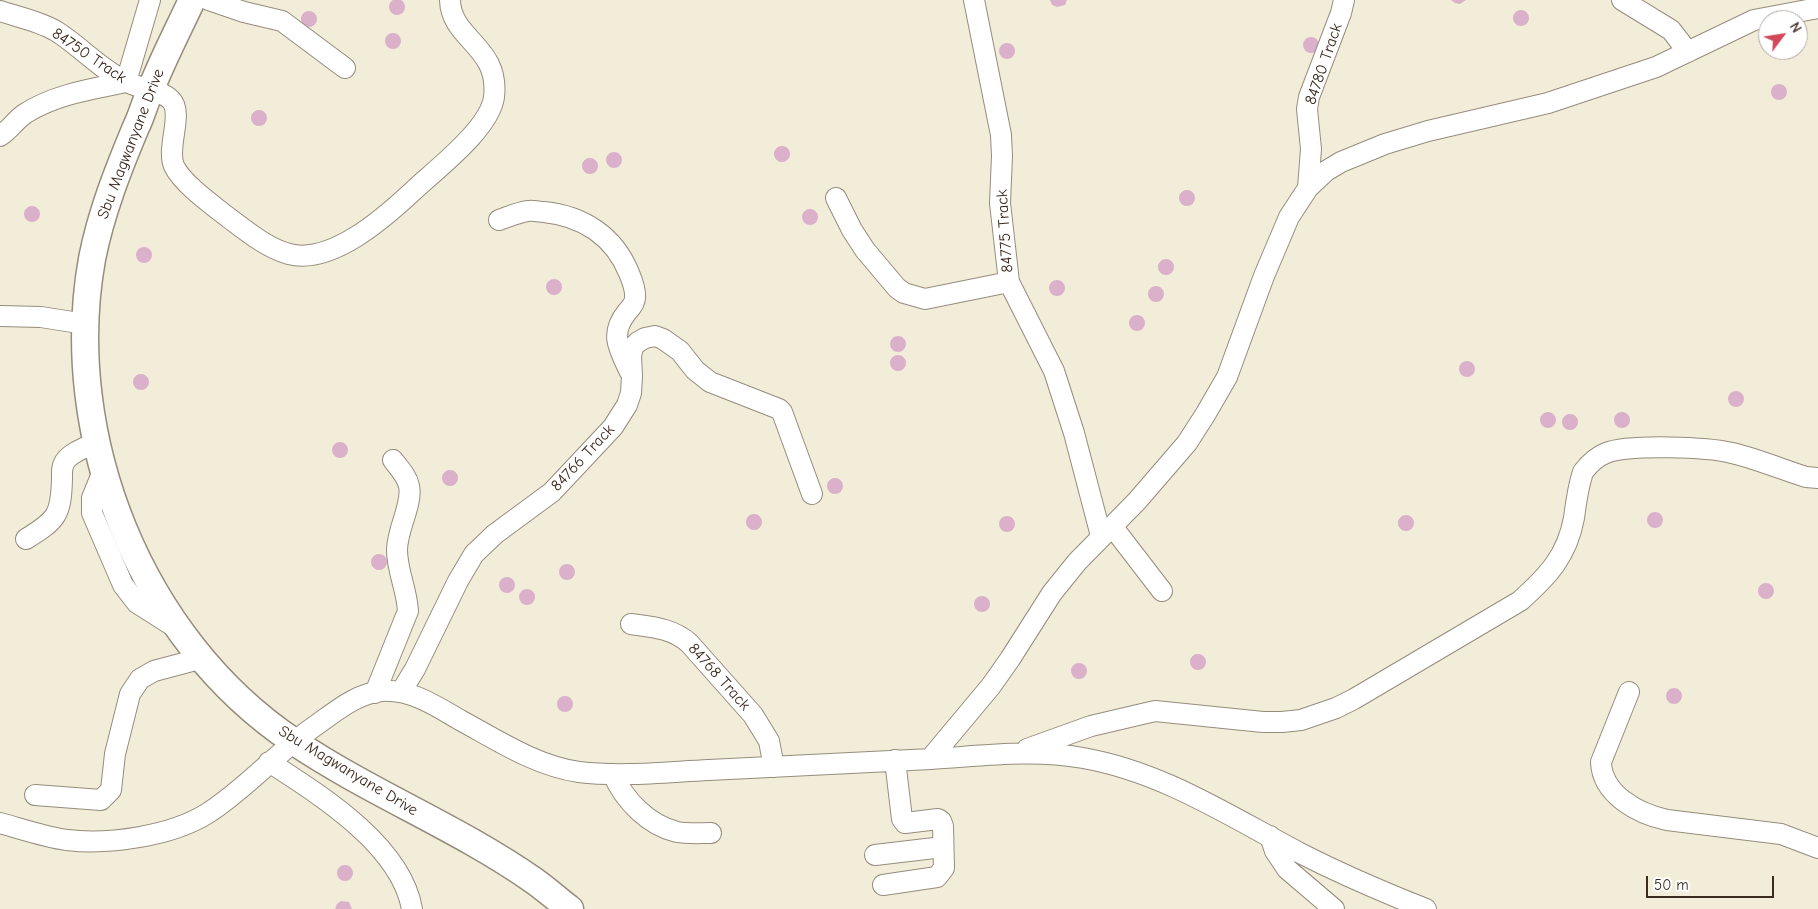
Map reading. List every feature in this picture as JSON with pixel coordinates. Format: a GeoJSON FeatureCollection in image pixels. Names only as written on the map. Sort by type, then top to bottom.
{"type":"FeatureCollection","features":[{"type":"Feature","properties":{"kind":"main road","name":"Sbu Magwanyane Drive"},"geometry":{"type":"LineString","coordinates":[[192,0],[138,86],[92,257],[85,324],[86,384],[103,471],[120,518],[143,569],[168,613],[224,684],[251,709],[293,741],[358,781],[486,851],[533,880],[570,909]]}},
{"type":"Feature","properties":{"kind":"street"},"geometry":{"type":"LineString","coordinates":[[0,136],[24,114],[41,105],[82,91],[138,86],[150,0]]}},
{"type":"Feature","properties":{"kind":"street"},"geometry":{"type":"LineString","coordinates":[[209,0],[282,22],[345,68]]}},
{"type":"Feature","properties":{"kind":"street","name":"84750 Track"},"geometry":{"type":"LineString","coordinates":[[0,12],[54,30],[138,86],[165,96],[173,103],[176,109],[172,155],[173,164],[178,172],[213,205],[255,237],[288,254],[299,256],[321,252],[361,235],[385,218],[473,136],[490,111],[494,97],[489,64],[482,52],[454,19],[450,11],[450,0]]}},
{"type":"Feature","properties":{"kind":"street","name":"84775 Track"},"geometry":{"type":"LineString","coordinates":[[974,0],[1001,135],[1000,203],[1008,282],[1054,371],[1106,531]]}},
{"type":"Feature","properties":{"kind":"street","name":"84780 Track"},"geometry":{"type":"LineString","coordinates":[[1308,188],[1311,149],[1307,109],[1309,97],[1342,13],[1344,0]]}},
{"type":"Feature","properties":{"kind":"street"},"geometry":{"type":"LineString","coordinates":[[1622,0],[1671,30],[1688,52]]}},
{"type":"Feature","properties":{"kind":"street"},"geometry":{"type":"LineString","coordinates":[[930,759],[991,686],[1052,593],[1106,531],[1137,502],[1187,442],[1227,377],[1264,276],[1289,217],[1308,188],[1326,171],[1341,162],[1384,144],[1428,131],[1548,103],[1656,67],[1754,20],[1818,8]]}},
{"type":"Feature","properties":{"kind":"street"},"geometry":{"type":"LineString","coordinates":[[836,198],[852,230],[865,250],[897,288],[904,293],[925,298],[1008,282]]}},
{"type":"Feature","properties":{"kind":"street"},"geometry":{"type":"LineString","coordinates":[[499,220],[528,210],[558,214],[590,226],[614,244],[623,258],[636,295],[635,302],[617,328],[616,336],[619,348],[632,376]]}},
{"type":"Feature","properties":{"kind":"street"},"geometry":{"type":"LineString","coordinates":[[0,316],[41,316],[85,324]]}},
{"type":"Feature","properties":{"kind":"street","name":"84766 Track"},"geometry":{"type":"LineString","coordinates":[[401,692],[415,669],[458,580],[474,554],[495,534],[552,492],[613,427],[631,393],[631,356],[634,347],[645,338],[655,336],[671,343],[695,370],[710,382],[776,406],[782,412],[812,494]]}},
{"type":"Feature","properties":{"kind":"street"},"geometry":{"type":"LineString","coordinates":[[26,539],[46,527],[58,512],[61,496],[62,468],[65,461],[96,442]]}},
{"type":"Feature","properties":{"kind":"street"},"geometry":{"type":"LineString","coordinates":[[1018,753],[1091,726],[1155,712],[1282,722],[1301,720],[1354,699],[1520,601],[1537,586],[1560,560],[1567,544],[1583,472],[1590,463],[1607,452],[1638,448],[1698,448],[1716,450],[1733,453],[1806,477],[1818,478]]}},
{"type":"Feature","properties":{"kind":"street"},"geometry":{"type":"LineString","coordinates":[[375,693],[408,611],[397,549],[400,529],[410,500],[410,493],[406,479],[393,460]]}},
{"type":"Feature","properties":{"kind":"street"},"geometry":{"type":"LineString","coordinates":[[1106,531],[1162,591]]}},
{"type":"Feature","properties":{"kind":"street","name":"84768 Track"},"geometry":{"type":"LineString","coordinates":[[631,624],[668,630],[680,635],[689,643],[753,714],[769,741],[774,766]]}},
{"type":"Feature","properties":{"kind":"street"},"geometry":{"type":"LineString","coordinates":[[35,795],[101,800],[111,790],[116,754],[130,694],[140,679],[154,671],[202,658]]}},
{"type":"Feature","properties":{"kind":"street"},"geometry":{"type":"LineString","coordinates":[[0,823],[67,840],[97,841],[135,838],[174,828],[206,814],[245,784],[293,741],[345,706],[364,696],[375,693],[401,692],[425,700],[507,746],[548,764],[577,772],[613,774],[1018,753],[1040,753],[1086,758],[1139,772],[1183,790],[1340,873],[1426,909]]}},
{"type":"Feature","properties":{"kind":"street"},"geometry":{"type":"LineString","coordinates":[[1629,692],[1601,762],[1605,781],[1636,810],[1667,820],[1781,834],[1818,848]]}},
{"type":"Feature","properties":{"kind":"street"},"geometry":{"type":"LineString","coordinates":[[883,884],[937,877],[944,868],[943,826],[941,821],[938,819],[905,823],[902,819],[895,760]]}},
{"type":"Feature","properties":{"kind":"street"},"geometry":{"type":"LineString","coordinates":[[269,762],[312,789],[354,822],[395,866],[405,883],[412,909]]}},
{"type":"Feature","properties":{"kind":"street"},"geometry":{"type":"LineString","coordinates":[[613,774],[625,796],[642,813],[656,822],[685,833],[711,833]]}},
{"type":"Feature","properties":{"kind":"street"},"geometry":{"type":"LineString","coordinates":[[1270,836],[1275,851],[1287,869],[1334,909]]}},
{"type":"Feature","properties":{"kind":"street"},"geometry":{"type":"LineString","coordinates":[[875,855],[943,847]]}},
{"type":"Feature","properties":{"kind":"building"},"geometry":{"type":"Polygon","coordinates":[[[397,-1],[403,1],[405,7],[403,13],[397,15],[391,13],[389,7],[391,1],[397,-1]]]}},
{"type":"Feature","properties":{"kind":"building"},"geometry":{"type":"Polygon","coordinates":[[[1050,0],[1067,0],[1065,5],[1057,7],[1052,5],[1050,0]]]}},
{"type":"Feature","properties":{"kind":"building"},"geometry":{"type":"Polygon","coordinates":[[[1451,0],[1466,0],[1460,4],[1451,0]]]}},
{"type":"Feature","properties":{"kind":"building"},"geometry":{"type":"Polygon","coordinates":[[[1518,10],[1524,10],[1529,15],[1527,24],[1518,26],[1513,21],[1513,15],[1518,10]]]}},
{"type":"Feature","properties":{"kind":"building"},"geometry":{"type":"Polygon","coordinates":[[[306,11],[312,11],[317,16],[315,25],[306,27],[301,22],[301,16],[306,11]]]}},
{"type":"Feature","properties":{"kind":"building"},"geometry":{"type":"Polygon","coordinates":[[[390,33],[396,33],[401,38],[399,47],[390,49],[385,44],[385,38],[390,33]]]}},
{"type":"Feature","properties":{"kind":"building"},"geometry":{"type":"Polygon","coordinates":[[[1308,37],[1314,37],[1319,42],[1317,51],[1308,53],[1303,48],[1303,42],[1308,37]]]}},
{"type":"Feature","properties":{"kind":"building"},"geometry":{"type":"Polygon","coordinates":[[[1004,43],[1010,43],[1015,48],[1013,57],[1004,59],[999,54],[999,48],[1004,43]]]}},
{"type":"Feature","properties":{"kind":"building"},"geometry":{"type":"Polygon","coordinates":[[[1776,84],[1782,84],[1787,89],[1785,98],[1776,100],[1771,95],[1771,89],[1776,84]]]}},
{"type":"Feature","properties":{"kind":"building"},"geometry":{"type":"Polygon","coordinates":[[[256,110],[262,110],[267,115],[265,124],[256,126],[251,121],[251,115],[256,110]]]}},
{"type":"Feature","properties":{"kind":"building"},"geometry":{"type":"Polygon","coordinates":[[[779,146],[785,146],[790,151],[788,160],[779,162],[774,157],[774,151],[779,146]]]}},
{"type":"Feature","properties":{"kind":"building"},"geometry":{"type":"Polygon","coordinates":[[[611,152],[617,152],[622,157],[620,166],[611,168],[606,163],[606,157],[611,152]]]}},
{"type":"Feature","properties":{"kind":"building"},"geometry":{"type":"Polygon","coordinates":[[[587,158],[593,158],[598,163],[596,172],[587,174],[582,169],[582,163],[587,158]]]}},
{"type":"Feature","properties":{"kind":"building"},"geometry":{"type":"Polygon","coordinates":[[[1184,190],[1190,190],[1195,195],[1193,204],[1184,206],[1179,201],[1179,195],[1184,190]]]}},
{"type":"Feature","properties":{"kind":"building"},"geometry":{"type":"Polygon","coordinates":[[[29,206],[35,206],[40,211],[38,220],[29,222],[24,217],[24,211],[29,206]]]}},
{"type":"Feature","properties":{"kind":"building"},"geometry":{"type":"Polygon","coordinates":[[[807,209],[813,209],[818,214],[816,223],[807,225],[802,220],[802,214],[807,209]]]}},
{"type":"Feature","properties":{"kind":"building"},"geometry":{"type":"Polygon","coordinates":[[[141,247],[147,247],[152,252],[150,261],[141,263],[136,258],[136,252],[141,247]]]}},
{"type":"Feature","properties":{"kind":"building"},"geometry":{"type":"Polygon","coordinates":[[[1163,259],[1169,259],[1174,264],[1172,273],[1163,275],[1158,270],[1158,264],[1163,259]]]}},
{"type":"Feature","properties":{"kind":"building"},"geometry":{"type":"Polygon","coordinates":[[[551,279],[557,279],[562,284],[560,293],[551,295],[546,290],[546,284],[551,279]]]}},
{"type":"Feature","properties":{"kind":"building"},"geometry":{"type":"Polygon","coordinates":[[[1054,280],[1060,280],[1065,285],[1063,294],[1054,296],[1049,291],[1049,285],[1054,280]]]}},
{"type":"Feature","properties":{"kind":"building"},"geometry":{"type":"Polygon","coordinates":[[[1153,286],[1159,286],[1164,291],[1162,300],[1153,302],[1148,297],[1148,291],[1153,286]]]}},
{"type":"Feature","properties":{"kind":"building"},"geometry":{"type":"Polygon","coordinates":[[[1134,315],[1140,315],[1145,320],[1143,329],[1134,331],[1129,326],[1129,320],[1134,315]]]}},
{"type":"Feature","properties":{"kind":"building"},"geometry":{"type":"Polygon","coordinates":[[[895,336],[901,336],[906,341],[904,350],[895,352],[890,347],[890,341],[895,336]]]}},
{"type":"Feature","properties":{"kind":"building"},"geometry":{"type":"Polygon","coordinates":[[[895,355],[901,355],[906,360],[904,369],[895,371],[890,366],[890,360],[895,355]]]}},
{"type":"Feature","properties":{"kind":"building"},"geometry":{"type":"Polygon","coordinates":[[[1464,361],[1470,361],[1475,366],[1473,375],[1464,377],[1459,372],[1459,366],[1464,361]]]}},
{"type":"Feature","properties":{"kind":"building"},"geometry":{"type":"Polygon","coordinates":[[[138,374],[144,374],[149,379],[147,388],[138,390],[133,385],[133,379],[138,374]]]}},
{"type":"Feature","properties":{"kind":"building"},"geometry":{"type":"Polygon","coordinates":[[[1733,391],[1739,391],[1744,396],[1742,405],[1733,407],[1728,402],[1728,396],[1733,391]]]}},
{"type":"Feature","properties":{"kind":"building"},"geometry":{"type":"Polygon","coordinates":[[[1545,412],[1551,412],[1556,417],[1554,426],[1545,428],[1540,423],[1540,417],[1545,412]]]}},
{"type":"Feature","properties":{"kind":"building"},"geometry":{"type":"Polygon","coordinates":[[[1619,412],[1625,412],[1630,417],[1628,426],[1619,428],[1614,423],[1614,417],[1619,412]]]}},
{"type":"Feature","properties":{"kind":"building"},"geometry":{"type":"Polygon","coordinates":[[[1567,414],[1573,414],[1578,419],[1576,428],[1567,430],[1562,425],[1562,419],[1567,414]]]}},
{"type":"Feature","properties":{"kind":"building"},"geometry":{"type":"Polygon","coordinates":[[[337,442],[343,442],[348,447],[346,456],[337,458],[332,453],[332,447],[337,442]]]}},
{"type":"Feature","properties":{"kind":"building"},"geometry":{"type":"Polygon","coordinates":[[[447,470],[453,470],[458,475],[456,484],[447,486],[442,481],[442,475],[447,470]]]}},
{"type":"Feature","properties":{"kind":"building"},"geometry":{"type":"Polygon","coordinates":[[[832,478],[838,478],[843,483],[841,492],[832,494],[827,489],[827,483],[832,478]]]}},
{"type":"Feature","properties":{"kind":"building"},"geometry":{"type":"Polygon","coordinates":[[[1652,512],[1658,512],[1663,517],[1661,526],[1652,528],[1647,523],[1647,517],[1652,512]]]}},
{"type":"Feature","properties":{"kind":"building"},"geometry":{"type":"Polygon","coordinates":[[[751,514],[757,514],[762,519],[760,528],[751,530],[746,525],[746,519],[751,514]]]}},
{"type":"Feature","properties":{"kind":"building"},"geometry":{"type":"Polygon","coordinates":[[[1403,515],[1409,515],[1414,520],[1412,529],[1403,531],[1398,526],[1398,520],[1403,515]]]}},
{"type":"Feature","properties":{"kind":"building"},"geometry":{"type":"Polygon","coordinates":[[[1004,516],[1010,516],[1015,521],[1013,530],[1004,532],[999,527],[999,521],[1004,516]]]}},
{"type":"Feature","properties":{"kind":"building"},"geometry":{"type":"Polygon","coordinates":[[[376,554],[382,554],[387,559],[385,568],[376,570],[371,565],[371,559],[376,554]]]}},
{"type":"Feature","properties":{"kind":"building"},"geometry":{"type":"Polygon","coordinates":[[[564,564],[570,564],[575,569],[573,578],[564,580],[559,575],[559,569],[564,564]]]}},
{"type":"Feature","properties":{"kind":"building"},"geometry":{"type":"Polygon","coordinates":[[[504,577],[510,577],[515,582],[513,591],[504,593],[499,588],[499,582],[504,577]]]}},
{"type":"Feature","properties":{"kind":"building"},"geometry":{"type":"Polygon","coordinates":[[[1763,583],[1769,583],[1774,588],[1772,597],[1763,599],[1758,594],[1758,588],[1763,583]]]}},
{"type":"Feature","properties":{"kind":"building"},"geometry":{"type":"Polygon","coordinates":[[[524,589],[530,589],[535,594],[533,603],[524,605],[519,600],[519,594],[524,589]]]}},
{"type":"Feature","properties":{"kind":"building"},"geometry":{"type":"Polygon","coordinates":[[[979,596],[985,596],[990,601],[988,610],[979,612],[974,607],[974,601],[979,596]]]}},
{"type":"Feature","properties":{"kind":"building"},"geometry":{"type":"Polygon","coordinates":[[[1195,654],[1201,654],[1206,659],[1204,668],[1195,670],[1190,665],[1190,659],[1195,654]]]}},
{"type":"Feature","properties":{"kind":"building"},"geometry":{"type":"Polygon","coordinates":[[[1076,663],[1082,663],[1087,668],[1085,677],[1076,679],[1071,674],[1071,668],[1076,663]]]}},
{"type":"Feature","properties":{"kind":"building"},"geometry":{"type":"Polygon","coordinates":[[[1671,688],[1677,688],[1682,693],[1680,702],[1671,704],[1666,699],[1666,693],[1671,688]]]}},
{"type":"Feature","properties":{"kind":"building"},"geometry":{"type":"Polygon","coordinates":[[[562,696],[568,696],[573,701],[571,710],[562,712],[557,707],[557,701],[562,696]]]}},
{"type":"Feature","properties":{"kind":"building"},"geometry":{"type":"Polygon","coordinates":[[[342,865],[348,865],[353,870],[351,879],[342,881],[337,876],[337,870],[342,865]]]}},
{"type":"Feature","properties":{"kind":"building"},"geometry":{"type":"Polygon","coordinates":[[[341,901],[349,902],[352,909],[335,909],[341,901]]]}}]}
